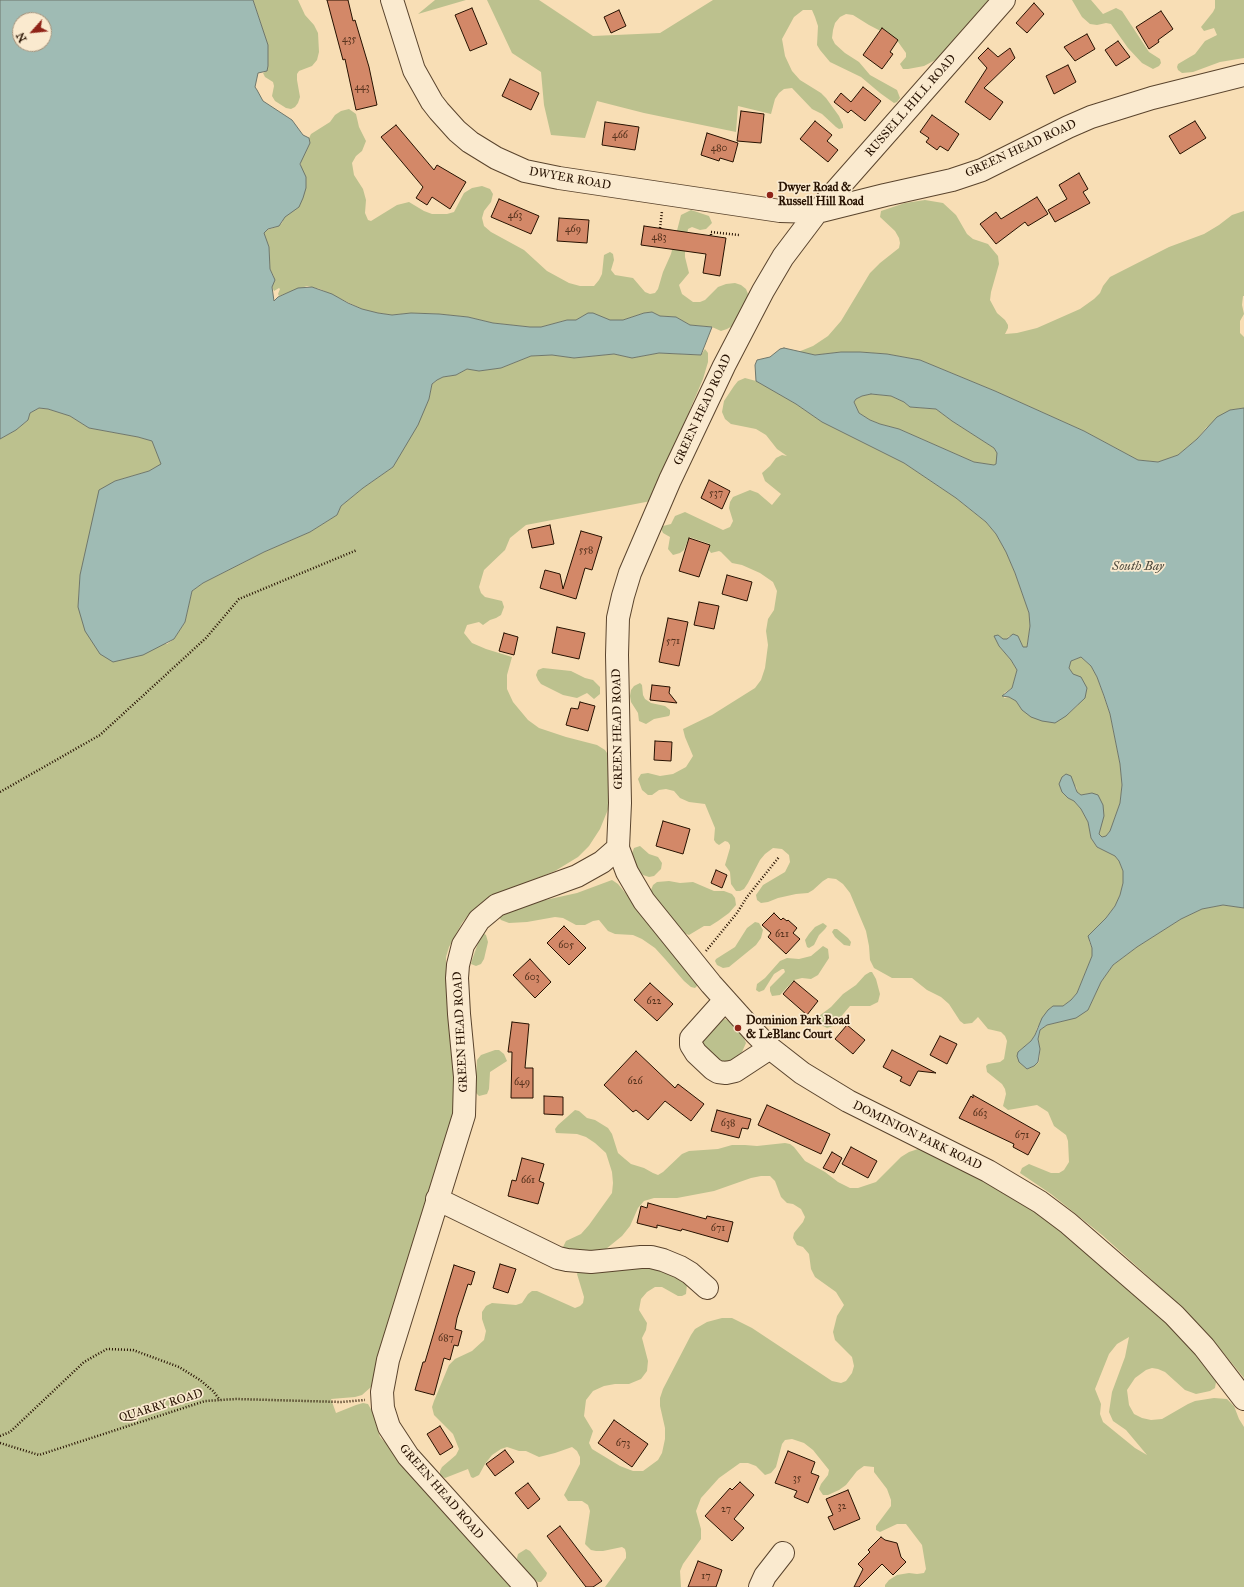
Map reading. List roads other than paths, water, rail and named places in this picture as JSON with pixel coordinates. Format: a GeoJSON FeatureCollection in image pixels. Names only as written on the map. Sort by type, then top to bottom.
{"type":"FeatureCollection","features":[{"type":"Feature","properties":{"kind":"street","name":"DWYER ROAD"},"geometry":{"type":"LineString","coordinates":[[392,0],[414,70],[424,90],[435,106],[447,121],[470,142],[505,162],[525,171],[559,178],[774,210],[817,212]]}},
{"type":"Feature","properties":{"kind":"street","name":"RUSSELL HILL ROAD"},"geometry":{"type":"LineString","coordinates":[[817,212],[1004,0]]}},
{"type":"Feature","properties":{"kind":"street","name":"GREEN HEAD ROAD"},"geometry":{"type":"LineString","coordinates":[[526,1587],[408,1456],[389,1427],[382,1408],[383,1384],[388,1360],[459,1132],[465,1103],[465,1077],[457,978],[458,965],[463,945],[479,920],[497,905],[577,876],[602,862],[618,848],[620,803],[617,639],[623,596],[630,573],[665,493],[724,366],[769,279],[783,257],[817,212],[966,176],[1091,117],[1152,98],[1244,74]]}},
{"type":"Feature","properties":{"kind":"street","name":"DOMINION PARK ROAD"},"geometry":{"type":"LineString","coordinates":[[618,848],[627,872],[644,901],[725,1000],[770,1048],[802,1073],[848,1101],[988,1171],[1040,1202],[1074,1227],[1174,1315],[1204,1347],[1244,1399]]}},
{"type":"Feature","properties":{"kind":"street"},"geometry":{"type":"LineString","coordinates":[[725,1000],[691,1038],[691,1045],[696,1053],[713,1069],[718,1072],[726,1073],[735,1071],[770,1048]]}},
{"type":"Feature","properties":{"kind":"street"},"geometry":{"type":"LineString","coordinates":[[437,1199],[558,1258],[591,1262],[651,1257],[680,1267],[708,1288]]}},
{"type":"Feature","properties":{"kind":"street"},"geometry":{"type":"LineString","coordinates":[[760,1587],[765,1576],[783,1553]]}},
{"type":"Feature","properties":{"kind":"water"},"geometry":{"type":"Polygon","coordinates":[[[0,0],[253,0],[268,45],[267,71],[258,73],[255,87],[263,101],[292,120],[303,135],[309,138],[310,143],[300,164],[306,177],[306,188],[299,207],[285,217],[279,226],[268,229],[264,233],[269,247],[270,269],[275,280],[272,287],[274,301],[278,297],[298,288],[312,287],[332,294],[362,309],[392,315],[411,313],[439,314],[468,317],[493,323],[541,327],[567,320],[576,320],[588,313],[593,313],[610,320],[623,320],[652,312],[660,316],[676,317],[690,325],[712,327],[701,355],[659,353],[632,358],[614,354],[574,358],[552,355],[531,356],[501,368],[479,371],[467,369],[456,375],[443,377],[437,380],[432,384],[429,399],[418,425],[393,467],[363,488],[341,506],[337,515],[310,532],[264,552],[203,583],[192,591],[185,622],[174,639],[143,655],[113,662],[100,654],[85,631],[78,607],[80,575],[99,490],[115,481],[149,471],[161,464],[152,441],[89,428],[70,416],[48,409],[39,408],[30,413],[28,420],[16,430],[0,439],[0,0]]]}},
{"type":"Feature","properties":{"kind":"water","name":"South Bay"},"geometry":{"type":"Polygon","coordinates":[[[784,348],[815,355],[841,352],[887,354],[920,360],[995,391],[1084,431],[1138,460],[1158,462],[1178,455],[1197,439],[1217,417],[1230,410],[1244,408],[1244,908],[1223,905],[1202,909],[1181,919],[1137,947],[1113,965],[1101,982],[1088,1010],[1076,1018],[1047,1025],[1040,1030],[1038,1039],[1040,1049],[1038,1062],[1034,1066],[1027,1069],[1019,1062],[1017,1056],[1018,1052],[1031,1041],[1042,1018],[1048,1010],[1053,1006],[1063,1006],[1077,993],[1092,956],[1092,948],[1088,936],[1106,918],[1115,906],[1123,883],[1123,871],[1119,861],[1115,856],[1097,847],[1091,838],[1088,822],[1081,809],[1074,801],[1062,792],[1059,784],[1062,777],[1066,774],[1071,776],[1077,792],[1081,795],[1092,793],[1098,795],[1103,805],[1104,816],[1099,834],[1102,837],[1106,836],[1110,831],[1120,803],[1122,785],[1120,764],[1110,714],[1104,696],[1091,666],[1081,657],[1071,661],[1069,668],[1073,674],[1081,677],[1087,688],[1085,698],[1066,716],[1055,723],[1042,721],[1031,717],[1022,710],[1016,701],[1009,697],[1002,696],[1012,688],[1017,670],[999,646],[994,636],[998,635],[1003,639],[1007,639],[1013,634],[1018,636],[1023,647],[1027,647],[1030,626],[1029,613],[1015,573],[996,534],[986,522],[956,498],[904,463],[822,422],[796,404],[756,381],[755,365],[757,360],[770,357],[780,349],[784,348]],[[871,394],[862,396],[854,402],[859,413],[870,420],[899,429],[974,462],[996,464],[997,453],[994,448],[936,409],[910,407],[904,402],[891,396],[871,394]]]}},
{"type":"Feature","properties":{"kind":"place","name":"Dwyer Road & Russell Hill Road"},"geometry":{"type":"Point","coordinates":[770,195]}},
{"type":"Feature","properties":{"kind":"place","name":"Dominion Park Road & LeBlanc Court"},"geometry":{"type":"Point","coordinates":[738,1028]}}]}
